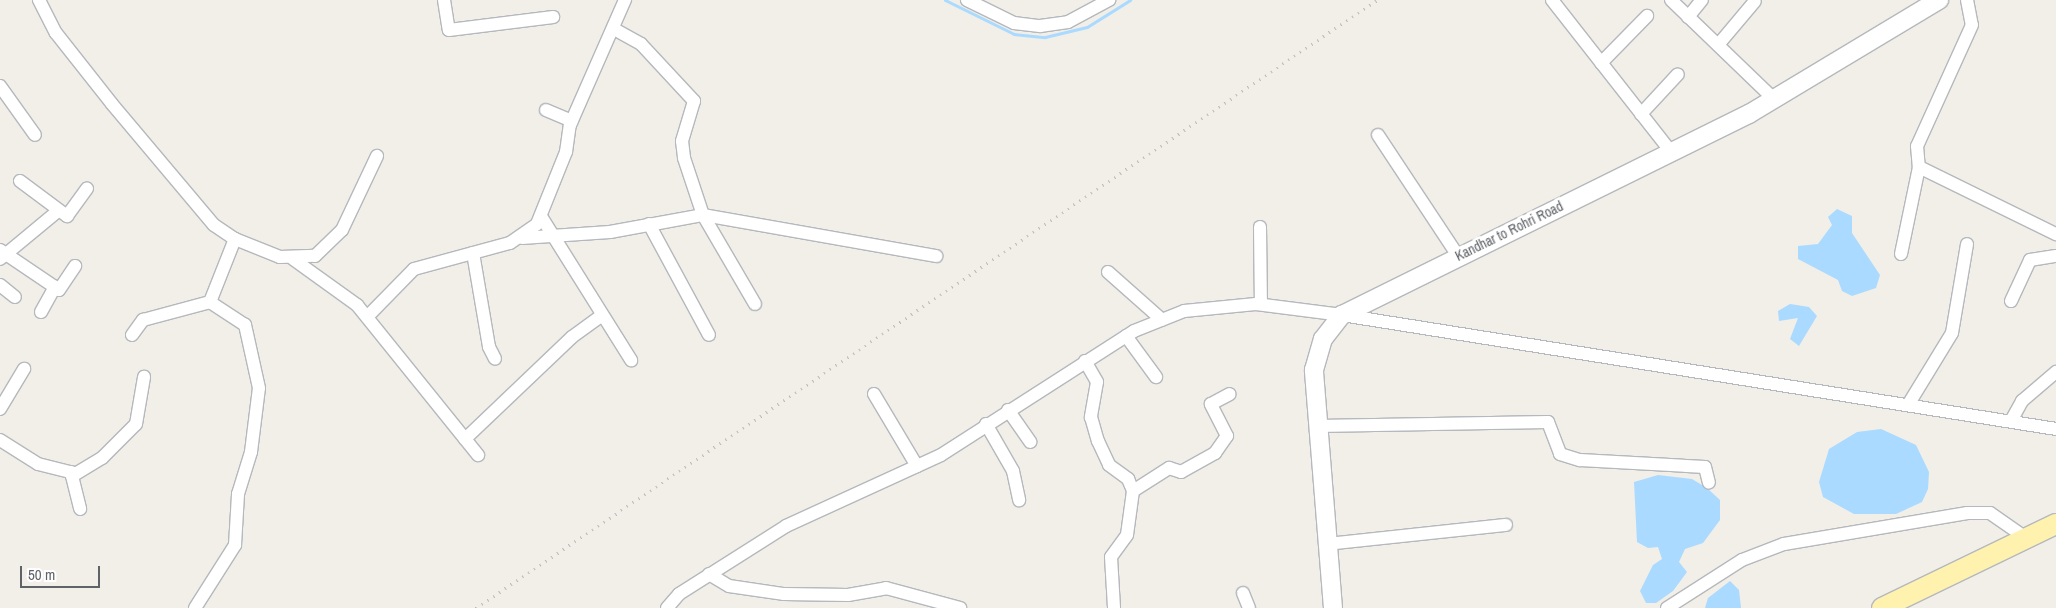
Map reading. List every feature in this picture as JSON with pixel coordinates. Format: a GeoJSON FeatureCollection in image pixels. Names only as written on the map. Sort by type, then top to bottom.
{"type":"FeatureCollection","features":[{"type":"Feature","properties":{"kind":"main road"},"geometry":{"type":"LineString","coordinates":[[1882,608],[2056,524]]}},
{"type":"Feature","properties":{"kind":"street"},"geometry":{"type":"LineString","coordinates":[[38,0],[56,32],[112,104],[214,225],[235,238],[293,259],[367,317],[478,455]]}},
{"type":"Feature","properties":{"kind":"street"},"geometry":{"type":"LineString","coordinates":[[444,0],[449,30],[553,17]]}},
{"type":"Feature","properties":{"kind":"street"},"geometry":{"type":"LineString","coordinates":[[522,238],[542,218],[566,152],[572,121],[625,0]]}},
{"type":"Feature","properties":{"kind":"street"},"geometry":{"type":"LineString","coordinates":[[967,0],[1014,23],[1040,26],[1068,22],[1109,0]]}},
{"type":"Feature","properties":{"kind":"street"},"geometry":{"type":"LineString","coordinates":[[1552,0],[1671,152]]}},
{"type":"Feature","properties":{"kind":"street"},"geometry":{"type":"LineString","coordinates":[[1671,0],[1774,100]]}},
{"type":"Feature","properties":{"kind":"street"},"geometry":{"type":"LineString","coordinates":[[1688,17],[1702,0]]}},
{"type":"Feature","properties":{"kind":"street","name":"Kandhar to Rohri Road"},"geometry":{"type":"LineString","coordinates":[[1333,608],[1314,370],[1323,339],[1342,315],[1774,100],[1939,0]]}},
{"type":"Feature","properties":{"kind":"street"},"geometry":{"type":"LineString","coordinates":[[1901,254],[1919,166],[1917,146],[1972,25],[1967,0]]}},
{"type":"Feature","properties":{"kind":"street"},"geometry":{"type":"LineString","coordinates":[[1718,45],[1755,1]]}},
{"type":"Feature","properties":{"kind":"street"},"geometry":{"type":"LineString","coordinates":[[1601,63],[1647,16]]}},
{"type":"Feature","properties":{"kind":"street"},"geometry":{"type":"LineString","coordinates":[[614,28],[655,57],[694,101],[682,141],[703,215],[755,304]]}},
{"type":"Feature","properties":{"kind":"street"},"geometry":{"type":"LineString","coordinates":[[1641,114],[1678,74]]}},
{"type":"Feature","properties":{"kind":"street"},"geometry":{"type":"LineString","coordinates":[[0,86],[36,135]]}},
{"type":"Feature","properties":{"kind":"street"},"geometry":{"type":"LineString","coordinates":[[546,110],[572,121]]}},
{"type":"Feature","properties":{"kind":"street"},"geometry":{"type":"LineString","coordinates":[[1378,135],[1458,256]]}},
{"type":"Feature","properties":{"kind":"street"},"geometry":{"type":"LineString","coordinates":[[293,259],[315,256],[342,230],[377,156]]}},
{"type":"Feature","properties":{"kind":"street"},"geometry":{"type":"LineString","coordinates":[[1919,166],[2056,234]]}},
{"type":"Feature","properties":{"kind":"street"},"geometry":{"type":"LineString","coordinates":[[20,181],[67,216],[87,188]]}},
{"type":"Feature","properties":{"kind":"street"},"geometry":{"type":"LineString","coordinates":[[58,211],[1,254],[59,290],[75,266]]}},
{"type":"Feature","properties":{"kind":"street"},"geometry":{"type":"LineString","coordinates":[[367,317],[414,268],[522,238],[554,238],[703,215],[936,256]]}},
{"type":"Feature","properties":{"kind":"street"},"geometry":{"type":"LineString","coordinates":[[542,218],[601,316],[631,360]]}},
{"type":"Feature","properties":{"kind":"street"},"geometry":{"type":"LineString","coordinates":[[649,224],[709,335]]}},
{"type":"Feature","properties":{"kind":"street"},"geometry":{"type":"LineString","coordinates":[[1260,227],[1261,304]]}},
{"type":"Feature","properties":{"kind":"street"},"geometry":{"type":"LineString","coordinates":[[210,302],[235,238]]}},
{"type":"Feature","properties":{"kind":"street"},"geometry":{"type":"LineString","coordinates":[[1908,405],[1952,333],[1967,244]]}},
{"type":"Feature","properties":{"kind":"street"},"geometry":{"type":"LineString","coordinates":[[473,253],[489,347],[496,359]]}},
{"type":"Feature","properties":{"kind":"street"},"geometry":{"type":"LineString","coordinates":[[2010,301],[2030,260],[2056,256]]}},
{"type":"Feature","properties":{"kind":"street"},"geometry":{"type":"LineString","coordinates":[[1108,272],[1162,320]]}},
{"type":"Feature","properties":{"kind":"street"},"geometry":{"type":"LineString","coordinates":[[0,285],[15,297]]}},
{"type":"Feature","properties":{"kind":"street"},"geometry":{"type":"LineString","coordinates":[[41,312],[55,287]]}},
{"type":"Feature","properties":{"kind":"street"},"geometry":{"type":"LineString","coordinates":[[132,335],[143,320],[210,302],[245,325],[259,388],[251,452],[238,494],[235,545],[195,608]]}},
{"type":"Feature","properties":{"kind":"street"},"geometry":{"type":"LineString","coordinates":[[667,608],[679,594],[786,526],[917,466],[1126,336],[1184,310],[1261,304],[1342,315],[2056,429]]}},
{"type":"Feature","properties":{"kind":"street"},"geometry":{"type":"LineString","coordinates":[[465,439],[572,337],[601,316]]}},
{"type":"Feature","properties":{"kind":"street"},"geometry":{"type":"LineString","coordinates":[[1126,336],[1156,377]]}},
{"type":"Feature","properties":{"kind":"street"},"geometry":{"type":"LineString","coordinates":[[1085,361],[1097,382],[1091,417],[1098,441],[1110,465],[1128,479],[1133,492],[1127,535],[1111,557],[1114,608]]}},
{"type":"Feature","properties":{"kind":"street"},"geometry":{"type":"LineString","coordinates":[[0,409],[24,369]]}},
{"type":"Feature","properties":{"kind":"street"},"geometry":{"type":"LineString","coordinates":[[2011,421],[2022,401],[2056,372]]}},
{"type":"Feature","properties":{"kind":"street"},"geometry":{"type":"LineString","coordinates":[[72,476],[102,458],[136,424],[144,377]]}},
{"type":"Feature","properties":{"kind":"street"},"geometry":{"type":"LineString","coordinates":[[874,394],[917,466]]}},
{"type":"Feature","properties":{"kind":"street"},"geometry":{"type":"LineString","coordinates":[[1133,492],[1170,468],[1182,472],[1214,453],[1227,436],[1211,404],[1230,394]]}},
{"type":"Feature","properties":{"kind":"street"},"geometry":{"type":"LineString","coordinates":[[1008,410],[1030,442]]}},
{"type":"Feature","properties":{"kind":"street"},"geometry":{"type":"LineString","coordinates":[[1317,426],[1548,422],[1560,454],[1580,460],[1705,467],[1709,483]]}},
{"type":"Feature","properties":{"kind":"street"},"geometry":{"type":"LineString","coordinates":[[986,424],[1013,471],[1019,500]]}},
{"type":"Feature","properties":{"kind":"street"},"geometry":{"type":"LineString","coordinates":[[0,440],[38,464],[62,466],[72,476],[80,509]]}},
{"type":"Feature","properties":{"kind":"street"},"geometry":{"type":"LineString","coordinates":[[1667,608],[1742,560],[1784,544],[1967,513],[1990,513],[2026,538]]}},
{"type":"Feature","properties":{"kind":"street"},"geometry":{"type":"LineString","coordinates":[[1327,544],[1506,525]]}},
{"type":"Feature","properties":{"kind":"street"},"geometry":{"type":"LineString","coordinates":[[709,574],[729,586],[784,594],[848,595],[886,588],[960,608]]}},
{"type":"Feature","properties":{"kind":"street"},"geometry":{"type":"LineString","coordinates":[[1243,593],[1249,608]]}},
{"type":"Feature","properties":{"kind":"water"},"geometry":{"type":"Polygon","coordinates":[[[1837,209],[1852,216],[1852,233],[1880,275],[1876,288],[1852,296],[1842,291],[1838,280],[1798,259],[1798,246],[1818,244],[1832,225],[1828,217],[1837,209]]]}},
{"type":"Feature","properties":{"kind":"water"},"geometry":{"type":"Polygon","coordinates":[[[1790,304],[1809,307],[1817,316],[1799,346],[1790,339],[1798,318],[1779,321],[1778,311],[1790,304]]]}},
{"type":"Feature","properties":{"kind":"water"},"geometry":{"type":"Polygon","coordinates":[[[1881,429],[1916,445],[1929,472],[1928,489],[1922,502],[1896,514],[1854,514],[1823,497],[1819,482],[1829,449],[1857,432],[1881,429]]]}},
{"type":"Feature","properties":{"kind":"water"},"geometry":{"type":"Polygon","coordinates":[[[1658,475],[1692,479],[1707,488],[1720,500],[1720,520],[1703,543],[1685,549],[1679,562],[1687,572],[1673,591],[1656,603],[1646,603],[1640,591],[1653,565],[1662,559],[1658,547],[1648,548],[1637,542],[1634,482],[1658,475]]]}},
{"type":"Feature","properties":{"kind":"water"},"geometry":{"type":"Polygon","coordinates":[[[1730,581],[1739,590],[1741,608],[1705,608],[1708,598],[1730,581]]]}},
{"type":"Feature","properties":{"kind":"waterway"},"geometry":{"type":"LineString","coordinates":[[945,0],[1014,34],[1045,37],[1087,27],[1130,0]]}},
{"type":"Feature","properties":{"kind":"railway"},"geometry":{"type":"LineString","coordinates":[[476,608],[1377,0]]}}]}
